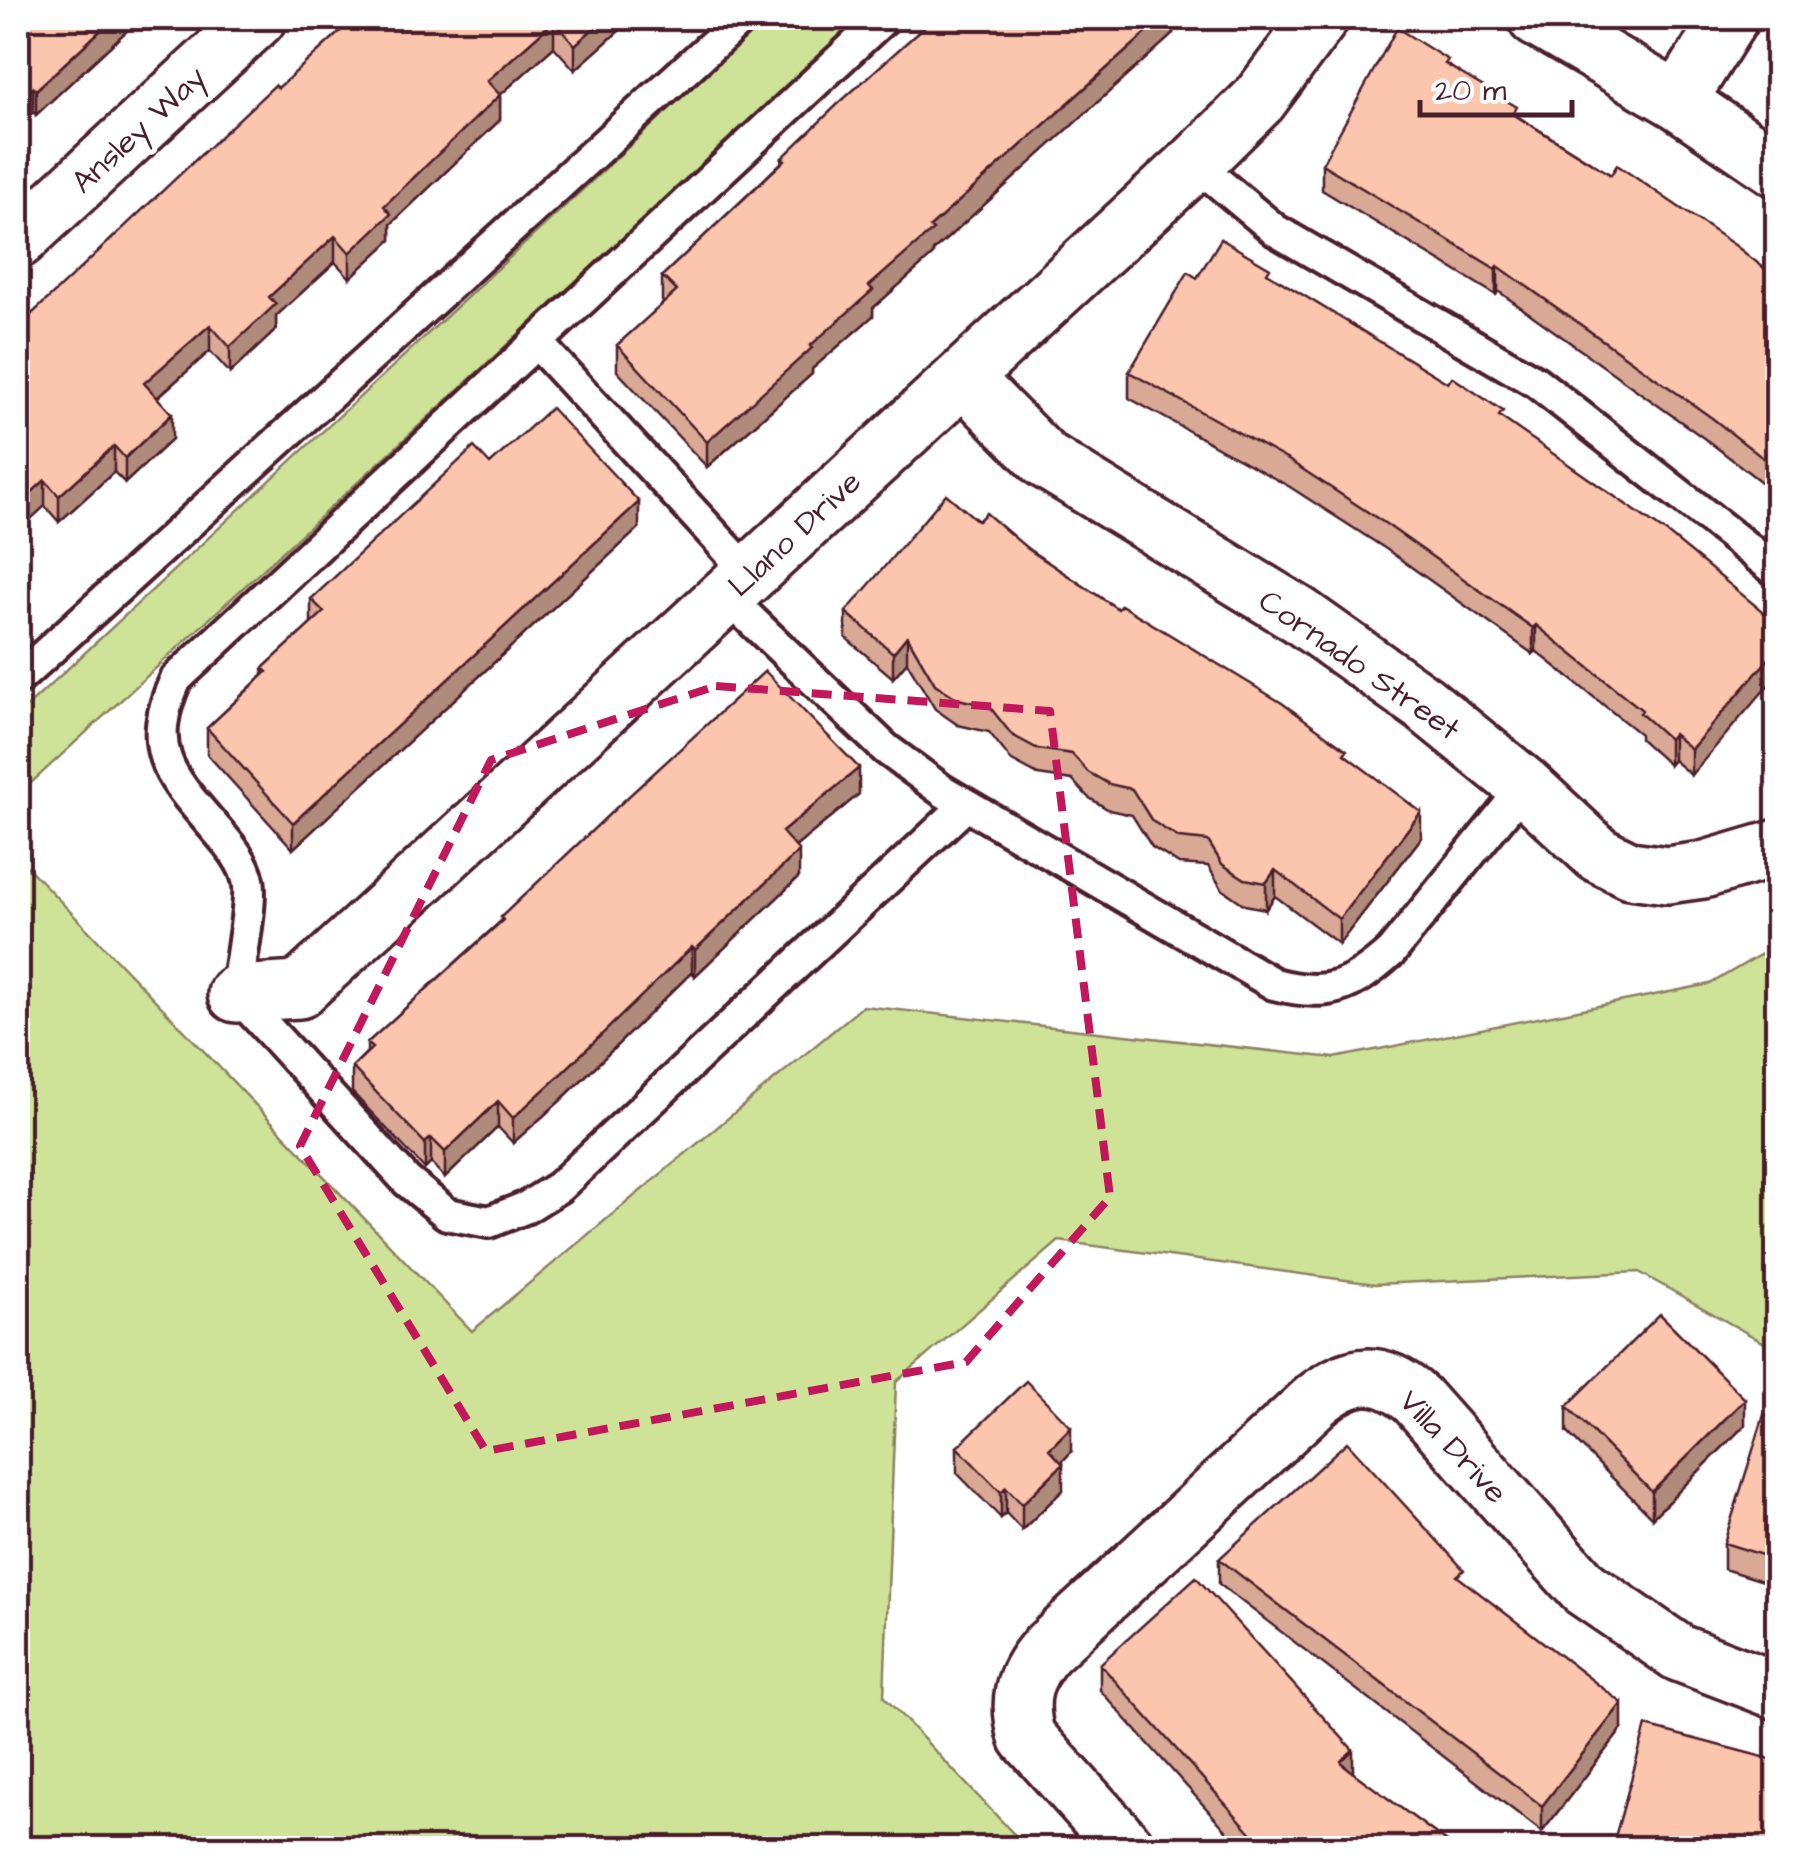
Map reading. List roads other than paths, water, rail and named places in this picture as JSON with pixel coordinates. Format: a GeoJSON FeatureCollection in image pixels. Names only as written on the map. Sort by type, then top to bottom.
{"type":"FeatureCollection","features":[{"type":"Feature","properties":{"kind":"street","name":"Ansley Way"},"geometry":{"type":"LineString","coordinates":[[18,240],[258,18]]}},
{"type":"Feature","properties":{"kind":"street","name":"Llano Drive"},"geometry":{"type":"LineString","coordinates":[[236,994],[299,990],[1195,163],[1259,100],[1320,18]]}},
{"type":"Feature","properties":{"kind":"street"},"geometry":{"type":"LineString","coordinates":[[1536,18],[1599,33],[1678,101],[1778,169]]}},
{"type":"Feature","properties":{"kind":"street"},"geometry":{"type":"LineString","coordinates":[[1678,101],[1730,18]]}},
{"type":"Feature","properties":{"kind":"street","name":"Cornado Street"},"geometry":{"type":"LineString","coordinates":[[964,376],[1045,460],[1300,615],[1423,704],[1525,786],[1598,854],[1630,870],[1667,876],[1778,848]]}},
{"type":"Feature","properties":{"kind":"street","name":"Villa Drive"},"geometry":{"type":"LineString","coordinates":[[1127,1848],[1028,1737],[1021,1714],[1030,1668],[1316,1400],[1336,1384],[1362,1376],[1386,1379],[1418,1400],[1584,1588],[1679,1653],[1778,1691]]}},
{"type":"Feature","properties":{"kind":"lane"},"geometry":{"type":"LineString","coordinates":[[18,680],[742,18]]}},
{"type":"Feature","properties":{"kind":"lane"},"geometry":{"type":"LineString","coordinates":[[884,18],[176,678],[164,705],[160,734],[166,763],[180,788],[235,852],[250,882],[236,994],[408,1182],[448,1214],[488,1222],[527,1207],[558,1187],[966,805]]}},
{"type":"Feature","properties":{"kind":"lane"},"geometry":{"type":"LineString","coordinates":[[1195,163],[1275,230],[1536,382],[1778,572]]}},
{"type":"Feature","properties":{"kind":"lane"},"geometry":{"type":"LineString","coordinates":[[536,342],[738,585],[886,749],[966,805],[1274,984],[1303,992],[1336,990],[1366,974],[1391,952],[1525,786]]}}]}
